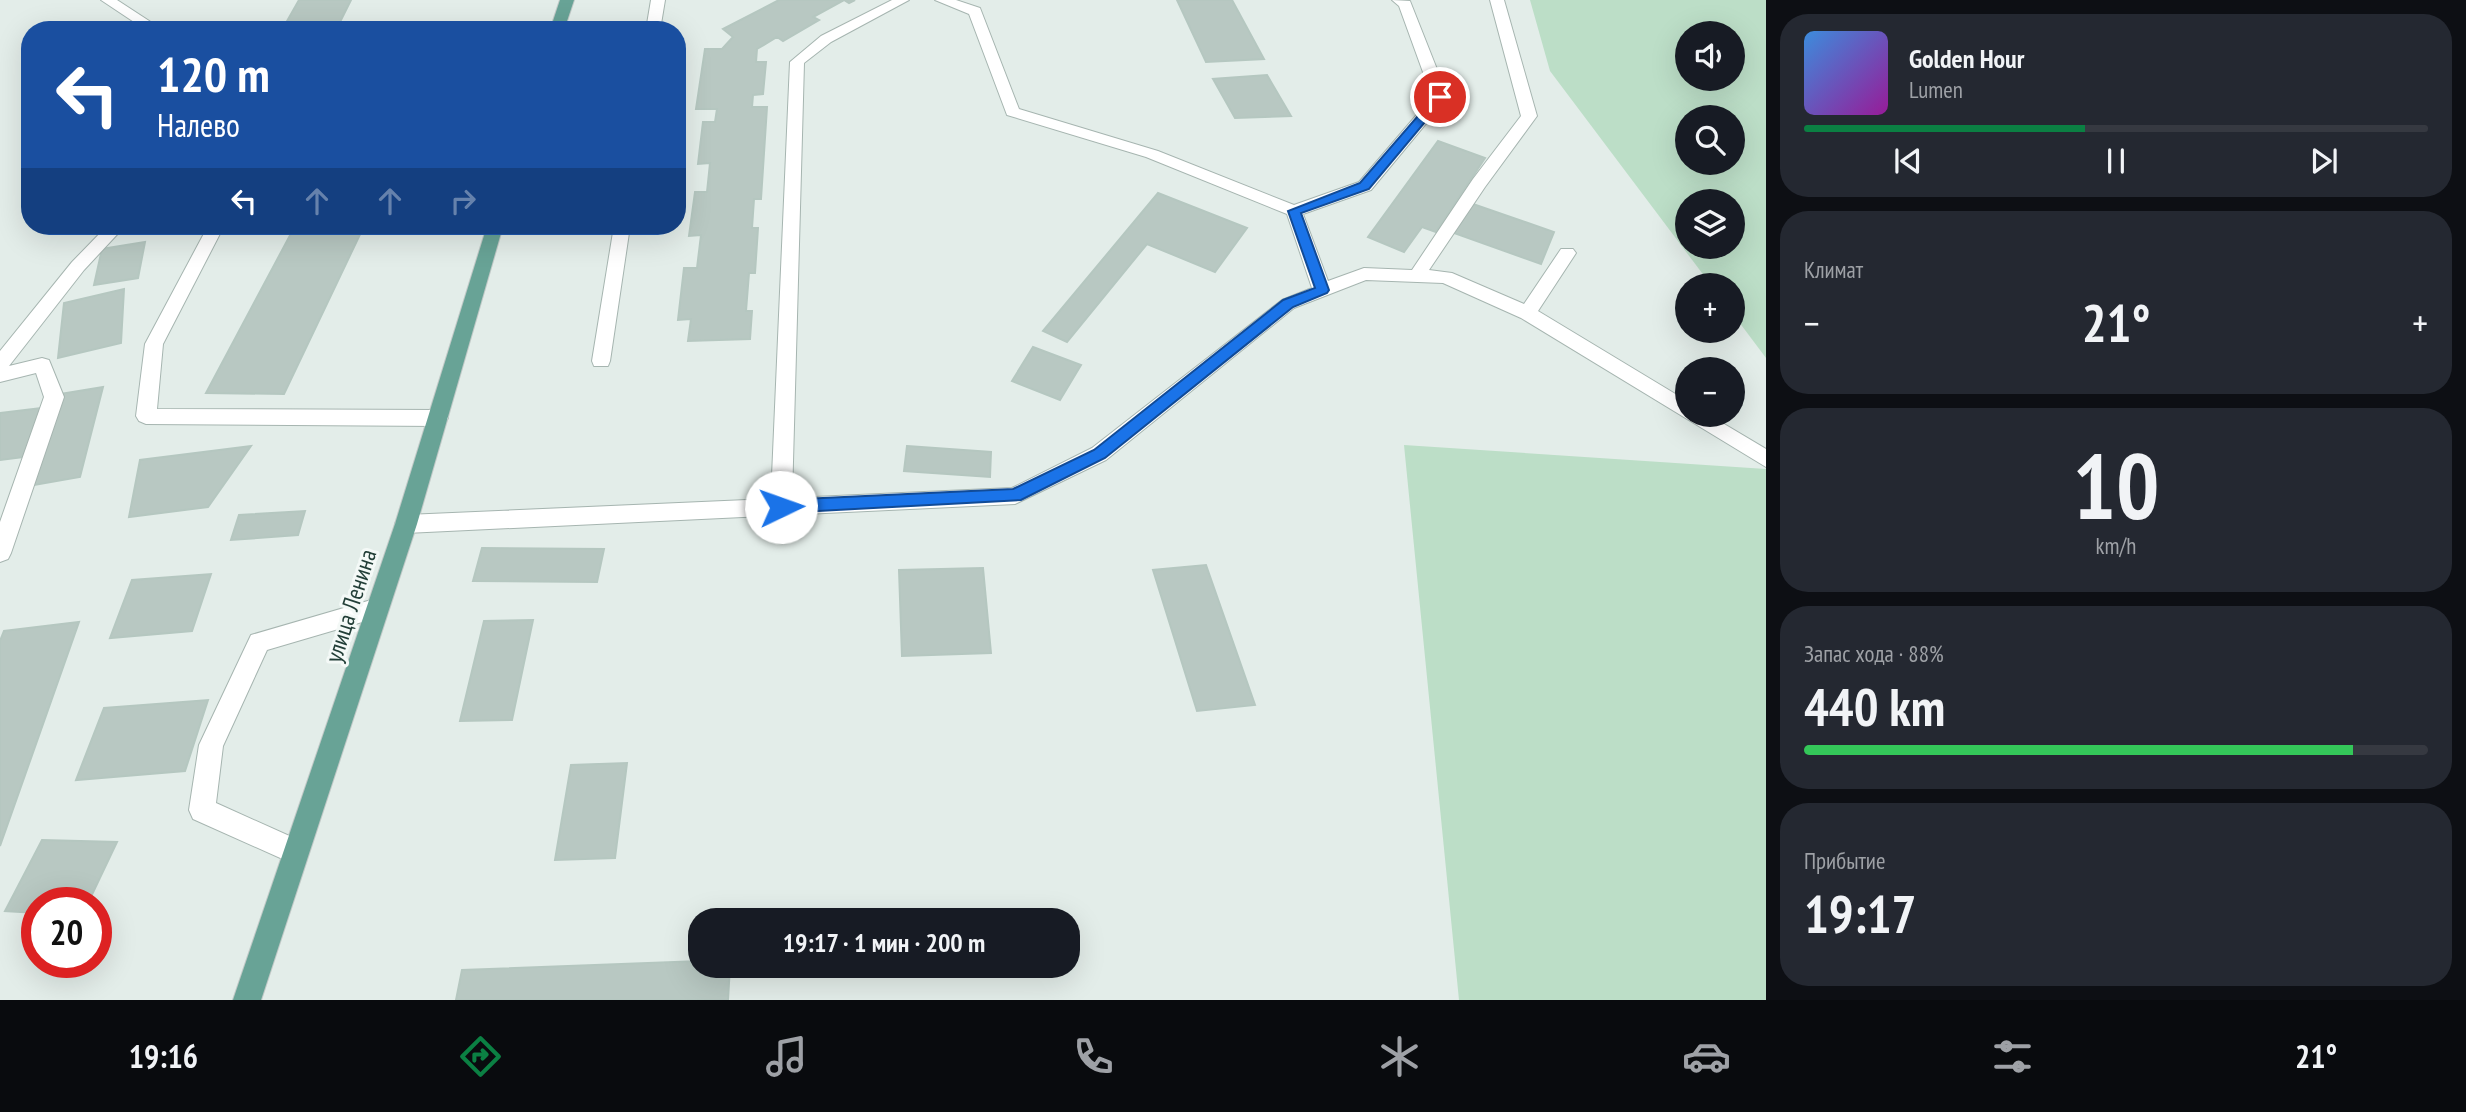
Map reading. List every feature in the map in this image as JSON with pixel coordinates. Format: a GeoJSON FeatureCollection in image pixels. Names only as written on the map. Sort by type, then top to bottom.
{"type":"FeatureCollection","features":[{"type":"Feature","properties":{"kind":"main road"},"geometry":{"type":"LineString","coordinates":[[560,21],[568,0]]}},
{"type":"Feature","properties":{"kind":"main road","name":"улица Ленина"},"geometry":{"type":"LineString","coordinates":[[247,1000],[406,524],[492,235]]}},
{"type":"Feature","properties":{"kind":"lane"},"geometry":{"type":"LineString","coordinates":[[108,0],[142,21]]}},
{"type":"Feature","properties":{"kind":"lane"},"geometry":{"type":"LineString","coordinates":[[654,21],[658,0]]}},
{"type":"Feature","properties":{"kind":"lane"},"geometry":{"type":"LineString","coordinates":[[781,507],[797,62],[826,39],[902,0]]}},
{"type":"Feature","properties":{"kind":"lane"},"geometry":{"type":"LineString","coordinates":[[942,0],[975,11],[1012,112],[1152,154],[1294,211],[1365,186],[1440,97],[1405,4],[1399,0]]}},
{"type":"Feature","properties":{"kind":"lane"},"geometry":{"type":"LineString","coordinates":[[1418,274],[1479,183],[1529,116],[1497,0]]}},
{"type":"Feature","properties":{"kind":"lane"},"geometry":{"type":"LineString","coordinates":[[1294,211],[1322,290]]}},
{"type":"Feature","properties":{"kind":"lane"},"geometry":{"type":"LineString","coordinates":[[0,364],[78,267],[108,235]]}},
{"type":"Feature","properties":{"kind":"lane"},"geometry":{"type":"LineString","coordinates":[[211,235],[154,344],[146,416],[438,418]]}},
{"type":"Feature","properties":{"kind":"lane"},"geometry":{"type":"LineString","coordinates":[[601,361],[621,235]]}},
{"type":"Feature","properties":{"kind":"lane"},"geometry":{"type":"LineString","coordinates":[[1527,313],[1567,253]]}},
{"type":"Feature","properties":{"kind":"lane"},"geometry":{"type":"LineString","coordinates":[[406,524],[1015,496],[1099,454],[1288,304],[1364,274],[1446,276],[1527,313],[1675,403]]}},
{"type":"Feature","properties":{"kind":"lane"},"geometry":{"type":"LineString","coordinates":[[0,375],[42,365],[54,397],[0,552]]}},
{"type":"Feature","properties":{"kind":"lane"},"geometry":{"type":"LineString","coordinates":[[1714,427],[1766,459]]}},
{"type":"Feature","properties":{"kind":"lane"},"geometry":{"type":"LineString","coordinates":[[296,852],[202,810],[211,745],[259,642],[378,608]]}},
{"type":"Feature","properties":{"kind":"green space"},"geometry":{"type":"Polygon","coordinates":[[[1530,0],[1766,0],[1766,358],[1745,330],[1745,273],[1702,273],[1691,259],[1745,259],[1745,189],[1675,189],[1675,237],[1550,71],[1530,0]]]}},
{"type":"Feature","properties":{"kind":"green space"},"geometry":{"type":"Polygon","coordinates":[[[1404,445],[1766,469],[1766,1000],[1459,1000],[1404,445]]]}},
{"type":"Feature","properties":{"kind":"building"},"geometry":{"type":"Polygon","coordinates":[[[299,0],[351,0],[340,21],[287,21],[299,0]]]}},
{"type":"Feature","properties":{"kind":"building"},"geometry":{"type":"Polygon","coordinates":[[[779,0],[844,0],[813,17],[819,20],[783,41],[777,37],[757,49],[756,62],[766,62],[763,94],[753,95],[752,107],[767,107],[761,199],[754,199],[752,228],[758,228],[755,273],[749,273],[746,311],[752,311],[750,339],[688,341],[691,319],[678,320],[684,268],[697,268],[701,235],[689,236],[695,192],[707,192],[710,163],[698,164],[703,122],[715,122],[717,109],[696,109],[705,49],[722,49],[733,37],[723,29],[779,0]]]}},
{"type":"Feature","properties":{"kind":"building"},"geometry":{"type":"Polygon","coordinates":[[[1177,0],[1232,0],[1264,59],[1206,62],[1177,0]]]}},
{"type":"Feature","properties":{"kind":"building"},"geometry":{"type":"Polygon","coordinates":[[[1267,75],[1291,116],[1235,118],[1213,79],[1267,75]]]}},
{"type":"Feature","properties":{"kind":"building"},"geometry":{"type":"Polygon","coordinates":[[[1438,141],[1485,158],[1436,232],[1422,227],[1404,252],[1368,237],[1438,141]]]}},
{"type":"Feature","properties":{"kind":"building"},"geometry":{"type":"Polygon","coordinates":[[[1158,193],[1247,228],[1215,272],[1147,244],[1067,342],[1043,331],[1158,193]]]}},
{"type":"Feature","properties":{"kind":"building"},"geometry":{"type":"Polygon","coordinates":[[[1470,203],[1554,232],[1541,264],[1454,233],[1470,203]]]}},
{"type":"Feature","properties":{"kind":"building"},"geometry":{"type":"Polygon","coordinates":[[[290,235],[360,235],[284,394],[206,393],[290,235]]]}},
{"type":"Feature","properties":{"kind":"building"},"geometry":{"type":"Polygon","coordinates":[[[145,242],[138,278],[94,285],[102,249],[145,242]]]}},
{"type":"Feature","properties":{"kind":"building"},"geometry":{"type":"Polygon","coordinates":[[[124,289],[121,343],[58,358],[64,303],[124,289]]]}},
{"type":"Feature","properties":{"kind":"building"},"geometry":{"type":"Polygon","coordinates":[[[1033,347],[1081,365],[1060,400],[1012,381],[1033,347]]]}},
{"type":"Feature","properties":{"kind":"building"},"geometry":{"type":"Polygon","coordinates":[[[103,387],[80,477],[34,485],[61,394],[103,387]]]}},
{"type":"Feature","properties":{"kind":"building"},"geometry":{"type":"Polygon","coordinates":[[[42,408],[23,457],[0,460],[0,413],[42,408]]]}},
{"type":"Feature","properties":{"kind":"building"},"geometry":{"type":"Polygon","coordinates":[[[251,446],[208,507],[129,517],[140,460],[251,446]]]}},
{"type":"Feature","properties":{"kind":"building"},"geometry":{"type":"Polygon","coordinates":[[[907,446],[991,452],[990,477],[904,471],[907,446]]]}},
{"type":"Feature","properties":{"kind":"building"},"geometry":{"type":"Polygon","coordinates":[[[305,511],[298,535],[231,540],[239,515],[305,511]]]}},
{"type":"Feature","properties":{"kind":"building"},"geometry":{"type":"Polygon","coordinates":[[[482,548],[604,549],[597,582],[473,581],[482,548]]]}},
{"type":"Feature","properties":{"kind":"building"},"geometry":{"type":"Polygon","coordinates":[[[1206,565],[1255,705],[1197,711],[1153,570],[1206,565]]]}},
{"type":"Feature","properties":{"kind":"building"},"geometry":{"type":"Polygon","coordinates":[[[983,568],[991,653],[902,656],[899,570],[983,568]]]}},
{"type":"Feature","properties":{"kind":"building"},"geometry":{"type":"Polygon","coordinates":[[[211,574],[192,631],[110,638],[132,580],[211,574]]]}},
{"type":"Feature","properties":{"kind":"building"},"geometry":{"type":"Polygon","coordinates":[[[533,620],[512,720],[460,721],[484,621],[533,620]]]}},
{"type":"Feature","properties":{"kind":"building"},"geometry":{"type":"Polygon","coordinates":[[[79,622],[0,846],[0,641],[4,631],[79,622]]]}},
{"type":"Feature","properties":{"kind":"building"},"geometry":{"type":"Polygon","coordinates":[[[208,700],[185,771],[76,780],[104,708],[208,700]]]}},
{"type":"Feature","properties":{"kind":"building"},"geometry":{"type":"Polygon","coordinates":[[[627,763],[615,858],[555,860],[571,765],[627,763]]]}},
{"type":"Feature","properties":{"kind":"building"},"geometry":{"type":"Polygon","coordinates":[[[42,840],[117,842],[96,887],[21,887],[21,912],[5,911],[42,840]]]}},
{"type":"Feature","properties":{"kind":"building"},"geometry":{"type":"Polygon","coordinates":[[[688,961],[688,978],[729,978],[728,1000],[456,1000],[462,970],[688,961]]]}},
{"type":"Feature","properties":{"kind":"route"},"geometry":{"type":"LineString","coordinates":[[781,507],[1015,496],[1099,454],[1288,304],[1322,290],[1294,211],[1365,186],[1440,97]]}}]}
